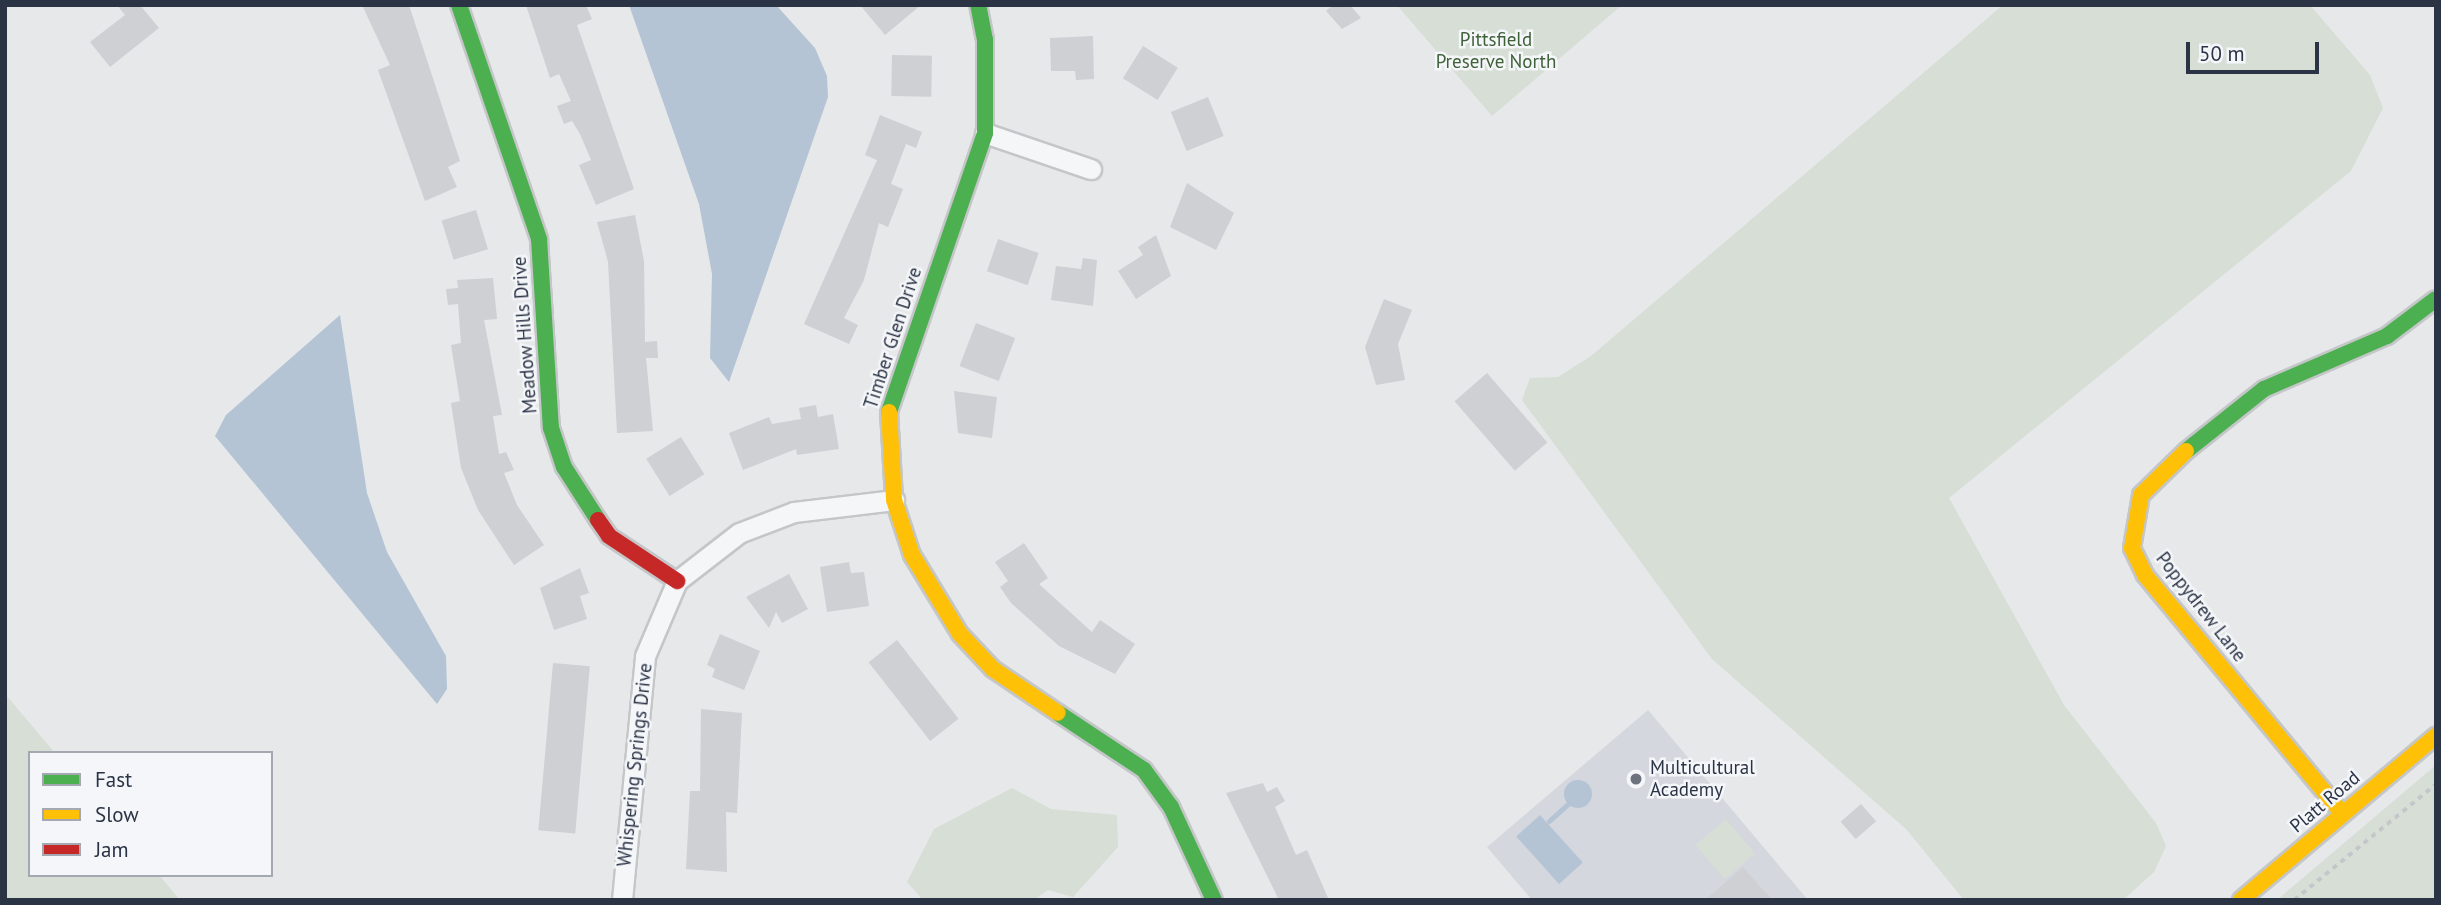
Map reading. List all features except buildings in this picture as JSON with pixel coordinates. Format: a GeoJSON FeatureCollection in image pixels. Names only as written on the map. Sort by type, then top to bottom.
{"type":"FeatureCollection","features":[{"type":"Feature","properties":{"kind":"street","name":"Meadow Hills Drive"},"geometry":{"type":"LineString","coordinates":[[459,5],[539,239],[551,428],[564,467],[609,536],[677,581]]}},
{"type":"Feature","properties":{"kind":"street","name":"Timber Glen Drive"},"geometry":{"type":"LineString","coordinates":[[978,5],[985,40],[985,132],[888,415],[894,500],[912,555],[960,634],[993,669],[1144,770],[1171,807],[1214,900]]}},
{"type":"Feature","properties":{"kind":"street"},"geometry":{"type":"LineString","coordinates":[[985,132],[1091,169]]}},
{"type":"Feature","properties":{"kind":"street","name":"Poppydrew Lane"},"geometry":{"type":"LineString","coordinates":[[2343,814],[2145,575],[2132,548],[2133,523],[2141,495],[2161,470],[2264,389],[2387,336],[2436,299]]}},
{"type":"Feature","properties":{"kind":"street","name":"Whispering Springs Drive"},"geometry":{"type":"LineString","coordinates":[[622,900],[645,656],[677,581],[740,533],[794,512],[894,500]]}},
{"type":"Feature","properties":{"kind":"street","name":"Platt Road"},"geometry":{"type":"LineString","coordinates":[[2241,900],[2436,736]]}},
{"type":"Feature","properties":{"kind":"path"},"geometry":{"type":"LineString","coordinates":[[2294,900],[2436,784]]}},
{"type":"Feature","properties":{"kind":"shaded area","name":"Multicultural Academy"},"geometry":{"type":"Polygon","coordinates":[[[1648,710],[1808,900],[1532,900],[1487,847],[1648,710]]]}},
{"type":"Feature","properties":{"kind":"green space","name":"Pittsfield Preserve North"},"geometry":{"type":"Polygon","coordinates":[[[1397,5],[1622,5],[1492,116],[1397,5]]]}},
{"type":"Feature","properties":{"kind":"green space"},"geometry":{"type":"Polygon","coordinates":[[[2003,5],[2310,5],[2370,75],[2383,108],[2351,171],[1949,498],[2064,705],[2156,823],[2166,846],[2154,872],[2123,900],[1964,900],[1906,829],[1712,659],[1522,400],[1530,378],[1558,377],[1591,356],[2003,5]]]}},
{"type":"Feature","properties":{"kind":"green space"},"geometry":{"type":"Polygon","coordinates":[[[5,694],[53,751],[28,751],[28,877],[161,877],[180,900],[5,900],[5,694]]]}},
{"type":"Feature","properties":{"kind":"green space"},"geometry":{"type":"Polygon","coordinates":[[[2436,765],[2436,900],[2277,900],[2436,765]]]}},
{"type":"Feature","properties":{"kind":"green space"},"geometry":{"type":"Polygon","coordinates":[[[1012,788],[1051,809],[1117,815],[1118,847],[1073,897],[1048,890],[1034,900],[923,900],[907,882],[934,829],[1012,788]]]}},
{"type":"Feature","properties":{"kind":"green space"},"geometry":{"type":"Polygon","coordinates":[[[1726,819],[1755,853],[1724,879],[1695,845],[1726,819]]]}},
{"type":"Feature","properties":{"kind":"water"},"geometry":{"type":"Polygon","coordinates":[[[629,5],[776,5],[815,48],[827,76],[828,97],[729,382],[710,358],[712,274],[699,204],[629,5]]]}},
{"type":"Feature","properties":{"kind":"water"},"geometry":{"type":"Polygon","coordinates":[[[340,315],[367,493],[387,552],[446,656],[447,689],[437,704],[215,436],[226,415],[340,315]]]}},
{"type":"Feature","properties":{"kind":"water"},"geometry":{"type":"Polygon","coordinates":[[[1578,780],[1588,784],[1592,794],[1588,804],[1578,808],[1568,804],[1564,794],[1568,784],[1578,780]]]}},
{"type":"Feature","properties":{"kind":"water"},"geometry":{"type":"Polygon","coordinates":[[[1540,815],[1583,863],[1559,884],[1516,836],[1540,815]]]}},
{"type":"Feature","properties":{"kind":"waterway"},"geometry":{"type":"LineString","coordinates":[[1549,821],[1569,803]]}},
{"type":"Feature","properties":{"kind":"traffic: fast"},"geometry":{"type":"LineString","coordinates":[[459,5],[539,239],[551,428],[564,467],[598,520]]}},
{"type":"Feature","properties":{"kind":"traffic: fast"},"geometry":{"type":"LineString","coordinates":[[889,412],[985,133],[985,40],[978,5]]}},
{"type":"Feature","properties":{"kind":"traffic: fast"},"geometry":{"type":"LineString","coordinates":[[2186,451],[2264,389],[2387,336],[2436,299]]}},
{"type":"Feature","properties":{"kind":"traffic: fast"},"geometry":{"type":"LineString","coordinates":[[1058,713],[1144,770],[1171,807],[1214,900]]}},
{"type":"Feature","properties":{"kind":"traffic: slow"},"geometry":{"type":"LineString","coordinates":[[889,412],[894,500],[912,555],[960,634],[993,669],[1058,713]]}},
{"type":"Feature","properties":{"kind":"traffic: slow"},"geometry":{"type":"LineString","coordinates":[[2186,451],[2141,495],[2132,548],[2145,575],[2343,814]]}},
{"type":"Feature","properties":{"kind":"traffic: slow"},"geometry":{"type":"LineString","coordinates":[[2241,900],[2436,736]]}},
{"type":"Feature","properties":{"kind":"traffic: jam"},"geometry":{"type":"LineString","coordinates":[[598,520],[609,536],[677,581]]}},
{"type":"Feature","properties":{"kind":"place","name":"Multicultural Academy"},"geometry":{"type":"Point","coordinates":[1636,779]}}]}
